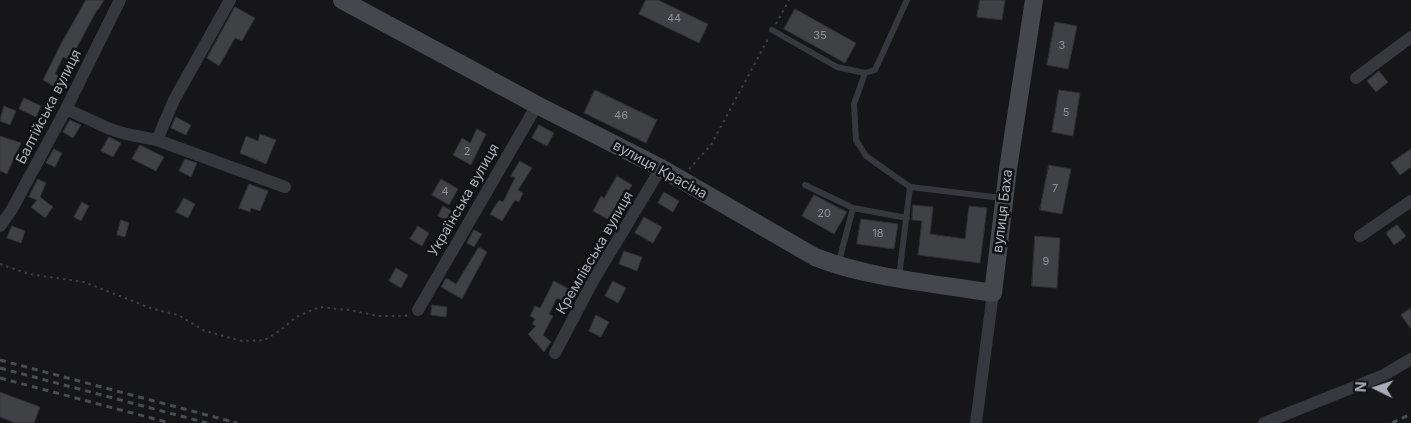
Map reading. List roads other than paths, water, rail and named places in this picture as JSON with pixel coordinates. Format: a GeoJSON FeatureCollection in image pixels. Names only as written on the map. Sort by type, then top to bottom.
{"type":"FeatureCollection","features":[{"type":"Feature","properties":{"kind":"street","name":"Балтійська вулиця"},"geometry":{"type":"LineString","coordinates":[[0,226],[12,211],[66,109],[120,0]]}},
{"type":"Feature","properties":{"kind":"street"},"geometry":{"type":"LineString","coordinates":[[157,140],[174,100],[230,0]]}},
{"type":"Feature","properties":{"kind":"street","name":"вулиця Красіна"},"geometry":{"type":"LineString","coordinates":[[342,0],[537,105],[661,168],[815,256],[838,266],[865,272],[993,293]]}},
{"type":"Feature","properties":{"kind":"street","name":"вулиця Баха"},"geometry":{"type":"LineString","coordinates":[[976,423],[1005,198],[1034,0]]}},
{"type":"Feature","properties":{"kind":"street"},"geometry":{"type":"LineString","coordinates":[[1356,78],[1411,37]]}},
{"type":"Feature","properties":{"kind":"street","name":"Українська вулиця"},"geometry":{"type":"LineString","coordinates":[[418,310],[537,105]]}},
{"type":"Feature","properties":{"kind":"street"},"geometry":{"type":"LineString","coordinates":[[66,109],[110,129],[157,140],[285,187]]}},
{"type":"Feature","properties":{"kind":"street","name":"Кремлівська вулиця"},"geometry":{"type":"LineString","coordinates":[[555,353],[593,281],[661,168]]}},
{"type":"Feature","properties":{"kind":"street"},"geometry":{"type":"LineString","coordinates":[[1360,236],[1411,200]]}},
{"type":"Feature","properties":{"kind":"street"},"geometry":{"type":"LineString","coordinates":[[1264,423],[1384,375],[1411,359]]}},
{"type":"Feature","properties":{"kind":"lane"},"geometry":{"type":"LineString","coordinates":[[772,30],[837,67],[864,74],[875,70],[907,0]]}},
{"type":"Feature","properties":{"kind":"lane"},"geometry":{"type":"LineString","coordinates":[[864,74],[854,104],[856,140],[866,156],[910,188],[1005,198]]}},
{"type":"Feature","properties":{"kind":"lane"},"geometry":{"type":"LineString","coordinates":[[805,184],[853,208],[906,218]]}},
{"type":"Feature","properties":{"kind":"lane"},"geometry":{"type":"LineString","coordinates":[[899,278],[910,188]]}},
{"type":"Feature","properties":{"kind":"lane"},"geometry":{"type":"LineString","coordinates":[[838,266],[853,208]]}},
{"type":"Feature","properties":{"kind":"railway"},"geometry":{"type":"LineString","coordinates":[[0,360],[237,423]]}},
{"type":"Feature","properties":{"kind":"railway"},"geometry":{"type":"LineString","coordinates":[[0,368],[207,423]]}},
{"type":"Feature","properties":{"kind":"railway"},"geometry":{"type":"LineString","coordinates":[[0,378],[170,423]]}},
{"type":"Feature","properties":{"kind":"railway"},"geometry":{"type":"LineString","coordinates":[[1392,423],[1411,414]]}}]}
